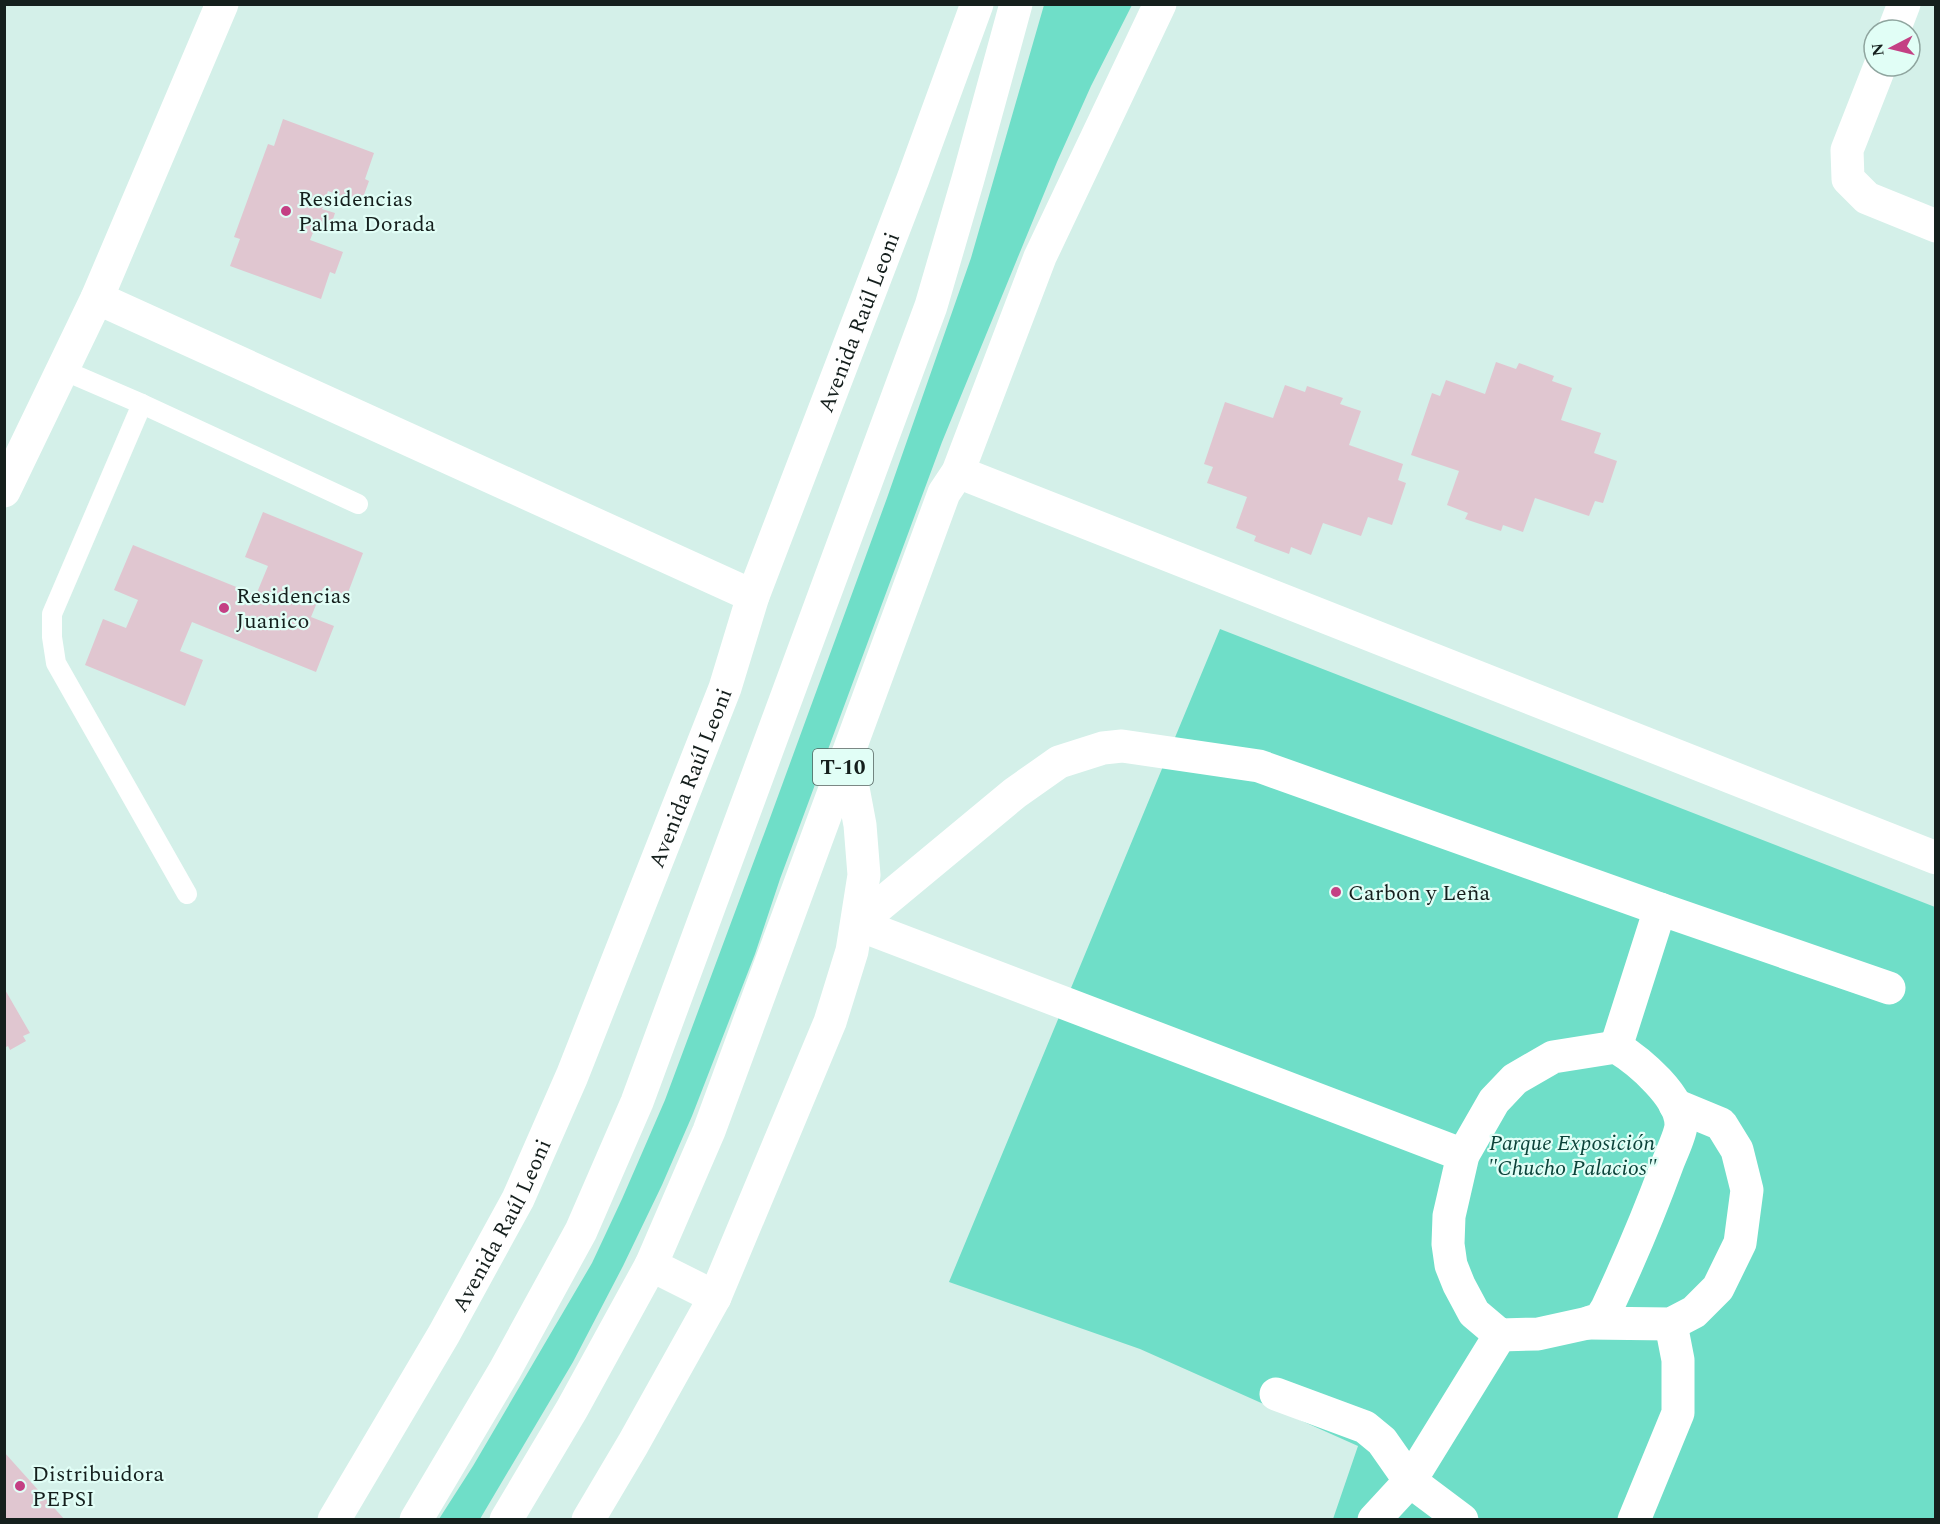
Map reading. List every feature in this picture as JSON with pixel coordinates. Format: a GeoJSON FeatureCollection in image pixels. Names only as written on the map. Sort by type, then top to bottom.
{"type":"FeatureCollection","features":[{"type":"Feature","properties":{"kind":"main road"},"geometry":{"type":"LineString","coordinates":[[4,491],[97,298],[222,4]]}},
{"type":"Feature","properties":{"kind":"main road","name":"Avenida Raúl Leoni"},"geometry":{"type":"LineString","coordinates":[[333,1520],[444,1334],[518,1199],[576,1065],[725,688],[753,596],[913,179],[977,4]]}},
{"type":"Feature","properties":{"kind":"main road"},"geometry":{"type":"LineString","coordinates":[[416,1520],[505,1370],[582,1231],[637,1102],[931,306],[1016,4]]}},
{"type":"Feature","properties":{"kind":"main road","name":"T-10"},"geometry":{"type":"LineString","coordinates":[[506,1520],[572,1409],[651,1265],[709,1131],[944,493],[958,472],[1040,256],[1160,4]]}},
{"type":"Feature","properties":{"kind":"main road"},"geometry":{"type":"LineString","coordinates":[[1875,78],[1847,150],[1848,178],[1867,198],[1935,226]]}},
{"type":"Feature","properties":{"kind":"main road"},"geometry":{"type":"LineString","coordinates":[[97,298],[753,596]]}},
{"type":"Feature","properties":{"kind":"main road"},"geometry":{"type":"LineString","coordinates":[[958,472],[1935,858]]}},
{"type":"Feature","properties":{"kind":"main road"},"geometry":{"type":"LineString","coordinates":[[856,924],[1016,793],[1059,762],[1103,748],[1122,746],[1259,766],[1659,909],[1889,988]]}},
{"type":"Feature","properties":{"kind":"main road"},"geometry":{"type":"LineString","coordinates":[[588,1520],[715,1297],[830,1022],[852,951],[864,875],[860,825],[847,756]]}},
{"type":"Feature","properties":{"kind":"main road"},"geometry":{"type":"LineString","coordinates":[[1616,1047],[1659,909]]}},
{"type":"Feature","properties":{"kind":"main road"},"geometry":{"type":"LineString","coordinates":[[856,924],[1463,1155]]}},
{"type":"Feature","properties":{"kind":"main road"},"geometry":{"type":"LineString","coordinates":[[1616,1047],[1626,1053],[1666,1090],[1675,1105],[1681,1127],[1645,1224],[1600,1319],[1538,1334],[1500,1335],[1474,1312],[1459,1285],[1451,1264],[1448,1244],[1449,1216],[1463,1155],[1494,1101],[1515,1079],[1553,1057],[1616,1047]]}},
{"type":"Feature","properties":{"kind":"main road"},"geometry":{"type":"LineString","coordinates":[[1588,1323],[1671,1324],[1694,1312],[1718,1288],[1740,1243],[1747,1190],[1737,1150],[1721,1124],[1675,1105]]}},
{"type":"Feature","properties":{"kind":"main road"},"geometry":{"type":"LineString","coordinates":[[651,1265],[715,1297]]}},
{"type":"Feature","properties":{"kind":"main road"},"geometry":{"type":"LineString","coordinates":[[1634,1520],[1677,1413],[1678,1360],[1671,1324]]}},
{"type":"Feature","properties":{"kind":"main road"},"geometry":{"type":"LineString","coordinates":[[1374,1520],[1410,1481],[1500,1335]]}},
{"type":"Feature","properties":{"kind":"main road"},"geometry":{"type":"LineString","coordinates":[[1276,1394],[1365,1427],[1382,1441],[1410,1481],[1462,1520]]}},
{"type":"Feature","properties":{"kind":"lane"},"geometry":{"type":"LineString","coordinates":[[63,370],[358,504]]}},
{"type":"Feature","properties":{"kind":"lane"},"geometry":{"type":"LineString","coordinates":[[141,404],[52,614],[52,637],[56,663],[187,894]]}},
{"type":"Feature","properties":{"kind":"green space"},"geometry":{"type":"Polygon","coordinates":[[[1044,5],[1132,5],[1091,86],[1057,162],[942,442],[780,879],[755,954],[692,1116],[662,1185],[573,1362],[480,1519],[439,1519],[473,1466],[592,1263],[665,1100],[887,498],[971,258],[1044,5]]]}},
{"type":"Feature","properties":{"kind":"green space","name":"Parque Exposición \"Chucho Palacios\""},"geometry":{"type":"Polygon","coordinates":[[[1220,629],[1935,907],[1935,1519],[1333,1519],[1358,1446],[1140,1349],[949,1282],[1220,629]]]}},
{"type":"Feature","properties":{"kind":"building","name":"Residencias Palma Dorada"},"geometry":{"type":"Polygon","coordinates":[[[283,119],[374,153],[365,179],[369,181],[361,203],[328,191],[322,209],[335,213],[330,228],[317,223],[310,240],[343,252],[335,274],[330,272],[321,299],[230,266],[240,239],[234,237],[268,144],[274,146],[283,119]]]}},
{"type":"Feature","properties":{"kind":"building"},"geometry":{"type":"Polygon","coordinates":[[[1496,362],[1516,369],[1519,363],[1554,376],[1552,381],[1572,388],[1561,420],[1601,433],[1594,453],[1617,461],[1603,503],[1595,501],[1589,516],[1535,498],[1523,532],[1503,525],[1501,531],[1465,519],[1468,513],[1447,505],[1459,471],[1411,455],[1432,393],[1440,396],[1446,380],[1485,394],[1496,362]]]}},
{"type":"Feature","properties":{"kind":"building"},"geometry":{"type":"Polygon","coordinates":[[[1285,385],[1305,392],[1307,386],[1343,398],[1340,404],[1361,411],[1349,445],[1403,464],[1398,480],[1406,483],[1392,525],[1368,517],[1361,536],[1323,523],[1311,555],[1291,547],[1289,554],[1254,541],[1256,536],[1236,528],[1247,497],[1207,483],[1213,467],[1204,464],[1225,402],[1273,418],[1285,385]]]}},
{"type":"Feature","properties":{"kind":"building","name":"Residencias Juanico"},"geometry":{"type":"Polygon","coordinates":[[[263,512],[363,553],[346,598],[323,588],[311,617],[334,626],[316,672],[192,622],[180,651],[203,660],[185,706],[85,665],[103,619],[126,628],[138,600],[114,590],[133,545],[256,595],[268,566],[245,557],[263,512]]]}},
{"type":"Feature","properties":{"kind":"building"},"geometry":{"type":"Polygon","coordinates":[[[4,988],[30,1033],[23,1036],[26,1041],[10,1050],[8,1046],[4,1048],[4,988]]]}},
{"type":"Feature","properties":{"kind":"building","name":"Distribuidora PEPSI"},"geometry":{"type":"Polygon","coordinates":[[[4,1452],[65,1520],[4,1520],[4,1452]]]}},
{"type":"Feature","properties":{"kind":"place","name":"Residencias Palma Dorada"},"geometry":{"type":"Point","coordinates":[286,211]}},
{"type":"Feature","properties":{"kind":"place","name":"Residencias Juanico"},"geometry":{"type":"Point","coordinates":[224,608]}},
{"type":"Feature","properties":{"kind":"place","name":"Carbon y Leña"},"geometry":{"type":"Point","coordinates":[1336,892]}},
{"type":"Feature","properties":{"kind":"place","name":"Distribuidora PEPSI"},"geometry":{"type":"Point","coordinates":[20,1486]}}]}
